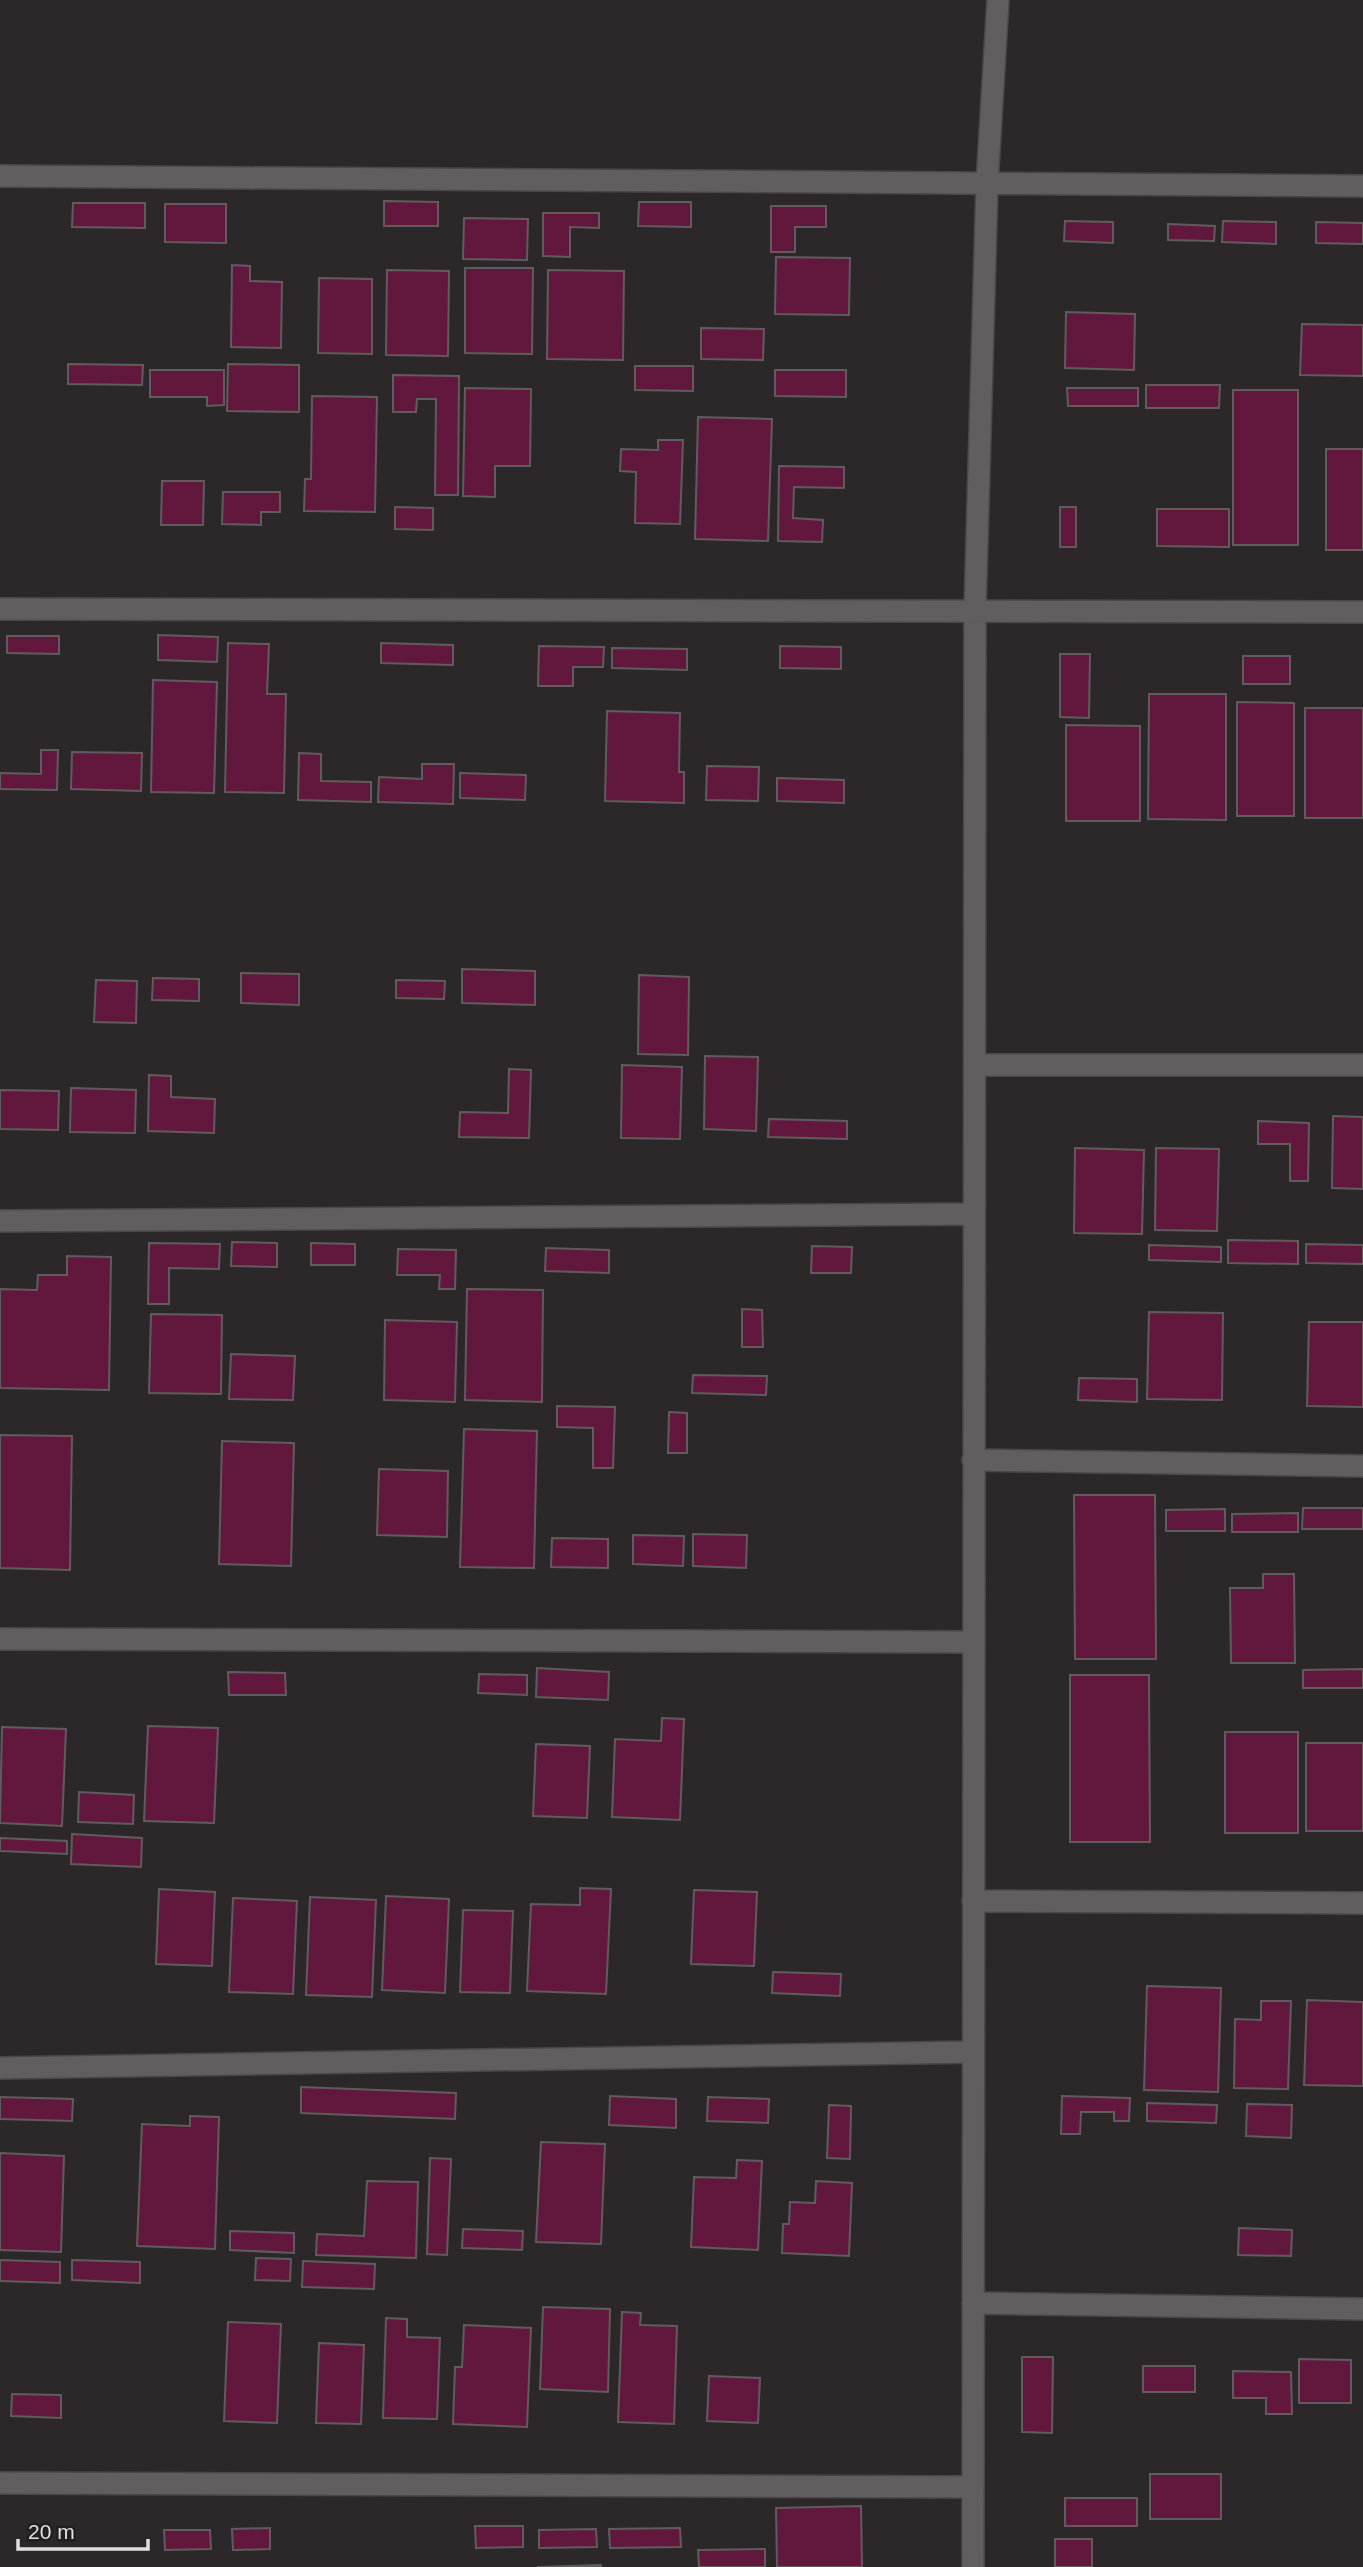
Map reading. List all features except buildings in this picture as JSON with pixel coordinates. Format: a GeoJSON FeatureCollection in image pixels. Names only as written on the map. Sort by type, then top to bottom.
{"type":"FeatureCollection","features":[{"type":"Feature","properties":{"kind":"street"},"geometry":{"type":"LineString","coordinates":[[973,2567],[975,611],[987,184],[998,0]]}},
{"type":"Feature","properties":{"kind":"street"},"geometry":{"type":"LineString","coordinates":[[0,176],[1363,186]]}},
{"type":"Feature","properties":{"kind":"street"},"geometry":{"type":"LineString","coordinates":[[0,609],[1363,612]]}},
{"type":"Feature","properties":{"kind":"street"},"geometry":{"type":"LineString","coordinates":[[976,1065],[1363,1065]]}},
{"type":"Feature","properties":{"kind":"street"},"geometry":{"type":"LineString","coordinates":[[0,1221],[974,1214]]}},
{"type":"Feature","properties":{"kind":"street"},"geometry":{"type":"LineString","coordinates":[[974,1460],[1363,1466]]}},
{"type":"Feature","properties":{"kind":"street"},"geometry":{"type":"LineString","coordinates":[[0,1639],[973,1642]]}},
{"type":"Feature","properties":{"kind":"street"},"geometry":{"type":"LineString","coordinates":[[973,1900],[1363,1903]]}},
{"type":"Feature","properties":{"kind":"street"},"geometry":{"type":"LineString","coordinates":[[0,2068],[973,2052]]}},
{"type":"Feature","properties":{"kind":"street"},"geometry":{"type":"LineString","coordinates":[[973,2303],[1363,2309]]}},
{"type":"Feature","properties":{"kind":"street"},"geometry":{"type":"LineString","coordinates":[[0,2483],[972,2487]]}}]}
